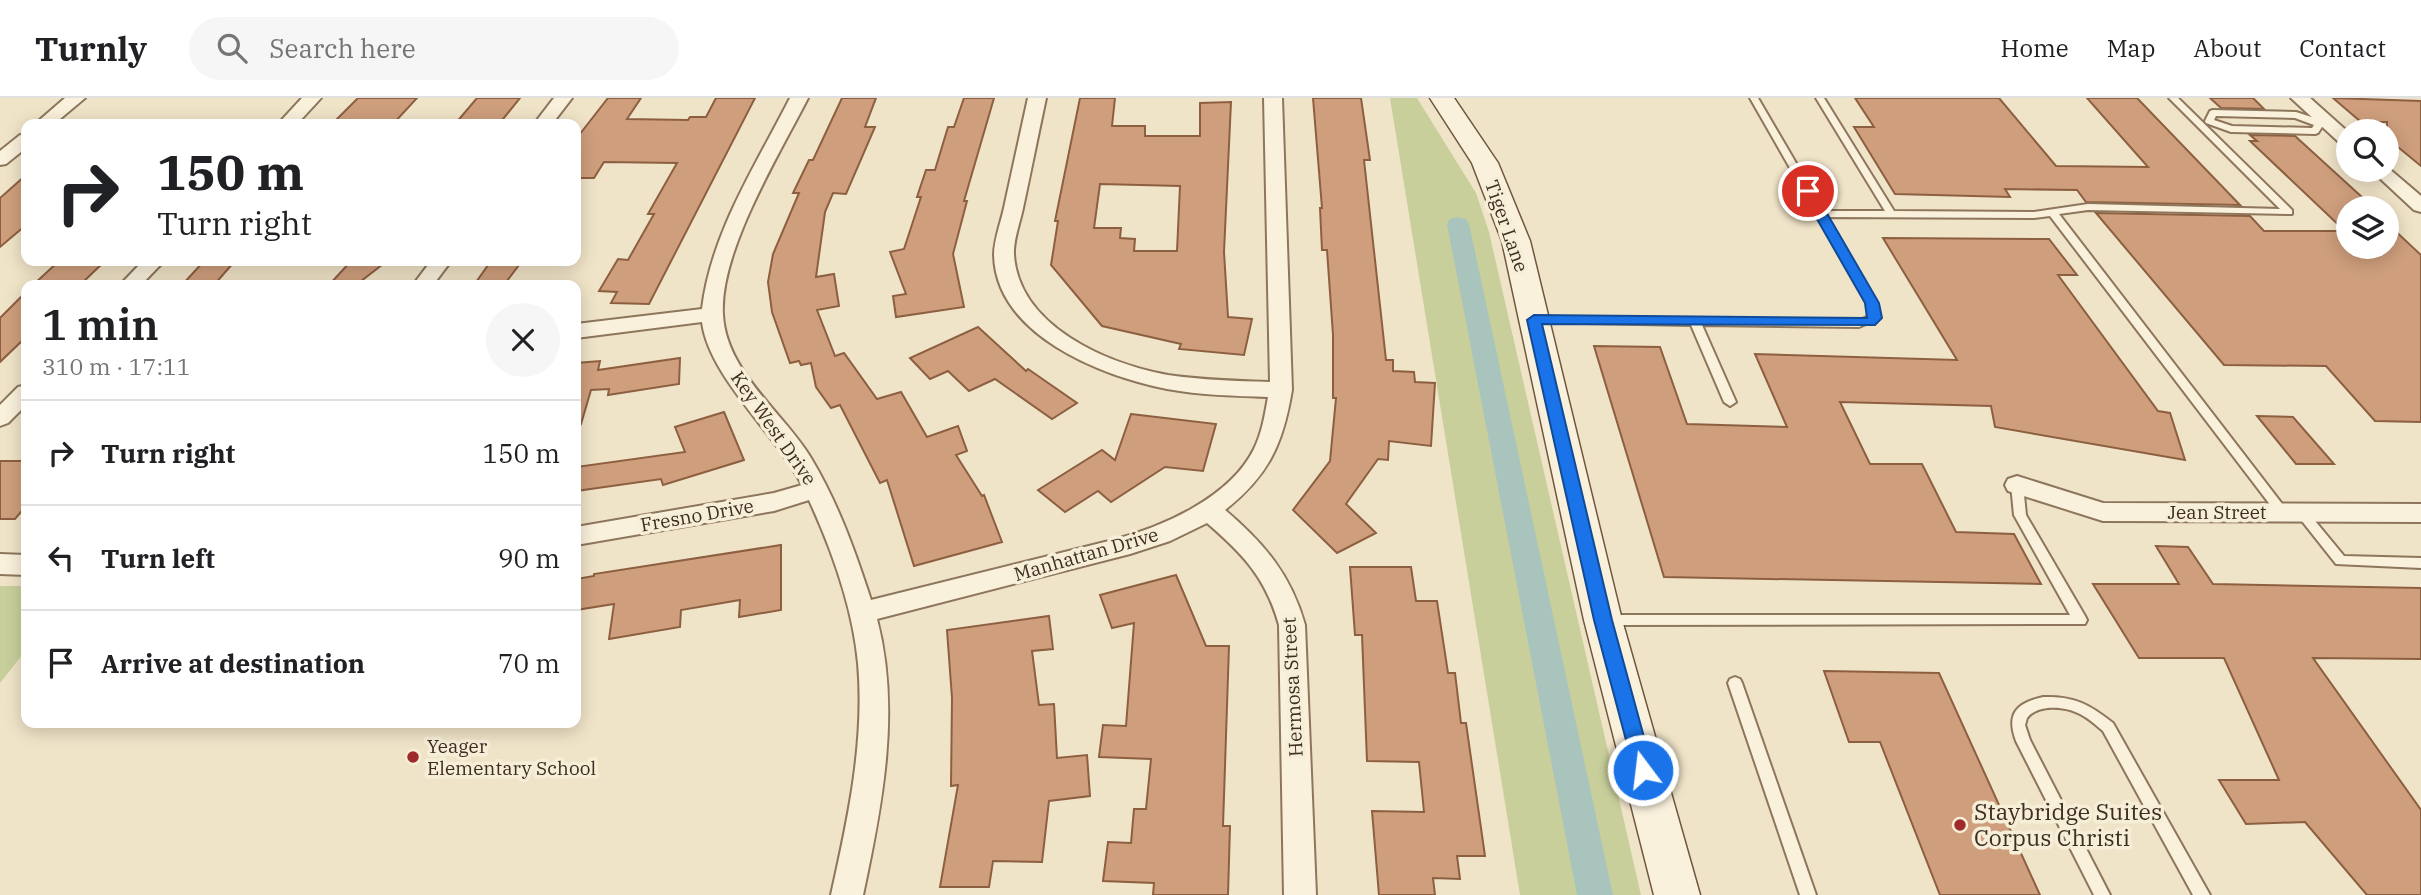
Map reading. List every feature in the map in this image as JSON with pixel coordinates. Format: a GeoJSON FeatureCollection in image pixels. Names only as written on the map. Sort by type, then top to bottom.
{"type":"FeatureCollection","features":[{"type":"Feature","properties":{"kind":"street"},"geometry":{"type":"LineString","coordinates":[[50,119],[76,98]]}},
{"type":"Feature","properties":{"kind":"street"},"geometry":{"type":"LineString","coordinates":[[291,119],[312,98]]}},
{"type":"Feature","properties":{"kind":"street"},"geometry":{"type":"LineString","coordinates":[[547,119],[563,98]]}},
{"type":"Feature","properties":{"kind":"street","name":"Key West Drive"},"geometry":{"type":"LineString","coordinates":[[799,98],[728,242],[717,276],[711,314],[718,339],[736,375],[791,445],[817,489],[834,524],[861,613],[872,663],[873,732],[864,823],[847,895]]}},
{"type":"Feature","properties":{"kind":"street"},"geometry":{"type":"LineString","coordinates":[[1037,98],[1004,252],[1008,278],[1023,306],[1046,331],[1083,354],[1123,372],[1168,383],[1218,389],[1281,390]]}},
{"type":"Feature","properties":{"kind":"street","name":"Manhattan Drive"},"geometry":{"type":"LineString","coordinates":[[861,613],[1132,544],[1176,528],[1209,510],[1238,486],[1258,463],[1273,432],[1281,390],[1273,98]]}},
{"type":"Feature","properties":{"kind":"street","name":"Tiger Lane"},"geometry":{"type":"LineString","coordinates":[[1442,98],[1485,163],[1516,242],[1603,620],[1676,895]]}},
{"type":"Feature","properties":{"kind":"street"},"geometry":{"type":"LineString","coordinates":[[2300,98],[2324,124],[2336,132]]}},
{"type":"Feature","properties":{"kind":"street"},"geometry":{"type":"LineString","coordinates":[[0,160],[21,143]]}},
{"type":"Feature","properties":{"kind":"street"},"geometry":{"type":"LineString","coordinates":[[2394,182],[2421,206]]}},
{"type":"Feature","properties":{"kind":"street"},"geometry":{"type":"LineString","coordinates":[[135,280],[149,266]]}},
{"type":"Feature","properties":{"kind":"street"},"geometry":{"type":"LineString","coordinates":[[581,330],[711,314]]}},
{"type":"Feature","properties":{"kind":"street"},"geometry":{"type":"LineString","coordinates":[[0,418],[21,396]]}},
{"type":"Feature","properties":{"kind":"street","name":"Jean Street"},"geometry":{"type":"LineString","coordinates":[[2017,485],[2103,512],[2421,513]]}},
{"type":"Feature","properties":{"kind":"street","name":"Fresno Drive"},"geometry":{"type":"LineString","coordinates":[[581,535],[774,502],[817,489]]}},
{"type":"Feature","properties":{"kind":"street","name":"Hermosa Street"},"geometry":{"type":"LineString","coordinates":[[1209,510],[1256,551],[1274,574],[1286,598],[1292,625],[1300,895]]}},
{"type":"Feature","properties":{"kind":"street"},"geometry":{"type":"LineString","coordinates":[[0,564],[21,565]]}},
{"type":"Feature","properties":{"kind":"lane"},"geometry":{"type":"LineString","coordinates":[[1534,320],[1859,324],[1875,318],[1872,303],[1754,98]]}},
{"type":"Feature","properties":{"kind":"lane"},"geometry":{"type":"LineString","coordinates":[[1820,98],[1891,214]]}},
{"type":"Feature","properties":{"kind":"lane"},"geometry":{"type":"LineString","coordinates":[[1821,214],[2034,215],[2088,207],[2288,212],[2173,98]]}},
{"type":"Feature","properties":{"kind":"lane"},"geometry":{"type":"LineString","coordinates":[[2209,121],[2213,113],[2296,115],[2324,124]]}},
{"type":"Feature","properties":{"kind":"lane"},"geometry":{"type":"LineString","coordinates":[[2196,121],[2209,121],[2231,129],[2255,130],[2315,131],[2324,124]]}},
{"type":"Feature","properties":{"kind":"lane"},"geometry":{"type":"LineString","coordinates":[[2052,212],[2292,512],[2341,561],[2421,563]]}},
{"type":"Feature","properties":{"kind":"lane"},"geometry":{"type":"LineString","coordinates":[[1695,321],[1730,402]]}},
{"type":"Feature","properties":{"kind":"lane"},"geometry":{"type":"LineString","coordinates":[[1603,620],[2080,620],[2020,515],[2017,485]]}},
{"type":"Feature","properties":{"kind":"lane"},"geometry":{"type":"LineString","coordinates":[[1735,683],[1808,895]]}},
{"type":"Feature","properties":{"kind":"lane"},"geometry":{"type":"LineString","coordinates":[[2102,895],[2023,741],[2018,723],[2024,711],[2037,703],[2060,701],[2082,708],[2108,727],[2202,895]]}},
{"type":"Feature","properties":{"kind":"green space"},"geometry":{"type":"Polygon","coordinates":[[[1390,98],[1417,98],[1476,193],[1489,232],[1641,895],[1520,895],[1390,98]]]}},
{"type":"Feature","properties":{"kind":"green space"},"geometry":{"type":"Polygon","coordinates":[[[0,586],[21,586],[21,656],[0,683],[0,586]]]}},
{"type":"Feature","properties":{"kind":"building"},"geometry":{"type":"Polygon","coordinates":[[[358,98],[417,98],[398,119],[337,119],[358,98]]]}},
{"type":"Feature","properties":{"kind":"building"},"geometry":{"type":"Polygon","coordinates":[[[477,98],[520,98],[503,119],[459,119],[477,98]]]}},
{"type":"Feature","properties":{"kind":"building"},"geometry":{"type":"Polygon","coordinates":[[[608,98],[641,98],[627,119],[688,120],[690,117],[706,117],[716,98],[755,98],[649,304],[611,303],[617,292],[599,291],[618,259],[628,260],[654,214],[648,214],[677,163],[604,162],[594,178],[581,178],[581,133],[608,98]]]}},
{"type":"Feature","properties":{"kind":"building"},"geometry":{"type":"Polygon","coordinates":[[[842,98],[876,98],[865,127],[875,127],[846,194],[833,193],[825,212],[816,277],[834,274],[839,306],[817,310],[835,356],[844,353],[877,399],[901,392],[927,437],[958,426],[967,451],[956,455],[982,496],[984,495],[1002,542],[914,566],[887,480],[880,483],[840,405],[831,408],[816,387],[811,363],[790,363],[772,312],[768,282],[773,254],[799,193],[793,193],[809,160],[813,160],[842,98]]]}},
{"type":"Feature","properties":{"kind":"building"},"geometry":{"type":"Polygon","coordinates":[[[964,98],[994,98],[964,201],[967,201],[953,254],[964,307],[896,317],[893,296],[906,294],[890,252],[904,249],[921,197],[917,197],[926,170],[935,170],[948,127],[954,127],[964,98]]]}},
{"type":"Feature","properties":{"kind":"building"},"geometry":{"type":"Polygon","coordinates":[[[1080,98],[1115,98],[1112,126],[1145,126],[1145,136],[1200,136],[1200,103],[1231,102],[1224,252],[1228,317],[1252,319],[1244,355],[1179,349],[1181,344],[1102,326],[1051,265],[1058,221],[1055,221],[1080,98]],[[1100,184],[1094,228],[1121,228],[1120,238],[1135,239],[1134,251],[1177,251],[1180,186],[1100,184]]]}},
{"type":"Feature","properties":{"kind":"building"},"geometry":{"type":"Polygon","coordinates":[[[1313,98],[1361,98],[1370,160],[1364,160],[1386,360],[1393,360],[1393,371],[1414,372],[1415,382],[1435,383],[1431,446],[1389,441],[1388,460],[1378,459],[1346,504],[1376,533],[1337,553],[1293,510],[1330,461],[1336,398],[1333,398],[1333,335],[1327,250],[1322,250],[1322,208],[1313,98]]]}},
{"type":"Feature","properties":{"kind":"building"},"geometry":{"type":"Polygon","coordinates":[[[1855,98],[1999,98],[2056,166],[2148,167],[2087,98],[2137,98],[2240,205],[2086,202],[2077,190],[2005,189],[2010,197],[1895,194],[1854,127],[1874,127],[1855,98]]]}},
{"type":"Feature","properties":{"kind":"building"},"geometry":{"type":"Polygon","coordinates":[[[2210,98],[2253,98],[2264,109],[2221,108],[2210,98]]]}},
{"type":"Feature","properties":{"kind":"building"},"geometry":{"type":"Polygon","coordinates":[[[2333,98],[2421,101],[2421,166],[2399,148],[2399,119],[2358,119],[2333,98]]]}},
{"type":"Feature","properties":{"kind":"building"},"geometry":{"type":"Polygon","coordinates":[[[2250,135],[2295,136],[2336,173],[2336,182],[2345,182],[2361,196],[2336,196],[2336,222],[2250,141],[2257,141],[2250,135]]]}},
{"type":"Feature","properties":{"kind":"building"},"geometry":{"type":"Polygon","coordinates":[[[21,179],[21,229],[0,247],[0,198],[21,179]]]}},
{"type":"Feature","properties":{"kind":"building"},"geometry":{"type":"Polygon","coordinates":[[[2096,213],[2250,216],[2264,231],[2336,231],[2336,259],[2399,259],[2399,234],[2421,255],[2421,422],[2375,421],[2326,366],[2224,365],[2096,213]]]}},
{"type":"Feature","properties":{"kind":"building"},"geometry":{"type":"Polygon","coordinates":[[[1883,238],[2049,239],[2077,275],[2058,275],[2158,411],[2170,413],[2185,460],[1995,427],[1991,406],[1840,402],[1870,464],[1922,464],[1956,532],[2014,534],[2041,584],[1664,577],[1594,346],[1660,347],[1687,424],[1787,427],[1755,354],[1957,360],[1883,238]]]}},
{"type":"Feature","properties":{"kind":"building"},"geometry":{"type":"Polygon","coordinates":[[[54,266],[100,266],[85,280],[38,280],[54,266]]]}},
{"type":"Feature","properties":{"kind":"building"},"geometry":{"type":"Polygon","coordinates":[[[199,266],[231,266],[218,280],[187,280],[199,266]]]}},
{"type":"Feature","properties":{"kind":"building"},"geometry":{"type":"Polygon","coordinates":[[[346,266],[381,266],[362,280],[334,280],[346,266]]]}},
{"type":"Feature","properties":{"kind":"building"},"geometry":{"type":"Polygon","coordinates":[[[487,266],[518,266],[508,280],[478,280],[487,266]]]}},
{"type":"Feature","properties":{"kind":"building"},"geometry":{"type":"Polygon","coordinates":[[[21,297],[21,342],[0,362],[0,318],[21,297]]]}},
{"type":"Feature","properties":{"kind":"building"},"geometry":{"type":"Polygon","coordinates":[[[978,327],[1026,371],[1028,369],[1077,403],[1052,419],[995,379],[969,391],[948,371],[930,379],[910,358],[978,327]]]}},
{"type":"Feature","properties":{"kind":"building"},"geometry":{"type":"Polygon","coordinates":[[[680,358],[679,384],[608,395],[609,389],[591,390],[581,424],[581,363],[600,361],[598,370],[680,358]]]}},
{"type":"Feature","properties":{"kind":"building"},"geometry":{"type":"Polygon","coordinates":[[[724,412],[744,460],[663,485],[661,479],[581,490],[581,466],[685,452],[675,427],[724,412]]]}},
{"type":"Feature","properties":{"kind":"building"},"geometry":{"type":"Polygon","coordinates":[[[1131,414],[1216,424],[1203,471],[1165,467],[1111,502],[1098,491],[1065,512],[1038,490],[1102,450],[1115,460],[1131,414]]]}},
{"type":"Feature","properties":{"kind":"building"},"geometry":{"type":"Polygon","coordinates":[[[2257,416],[2293,417],[2334,464],[2296,464],[2257,416]]]}},
{"type":"Feature","properties":{"kind":"building"},"geometry":{"type":"Polygon","coordinates":[[[0,461],[21,461],[21,512],[15,519],[0,519],[0,461]]]}},
{"type":"Feature","properties":{"kind":"building"},"geometry":{"type":"Polygon","coordinates":[[[781,545],[781,610],[739,617],[740,600],[681,610],[680,627],[609,639],[614,604],[581,609],[581,578],[781,545]]]}},
{"type":"Feature","properties":{"kind":"building"},"geometry":{"type":"Polygon","coordinates":[[[2156,546],[2188,547],[2213,584],[2421,588],[2421,659],[2313,658],[2421,810],[2421,895],[2367,895],[2305,822],[2246,824],[2219,780],[2279,780],[2224,658],[2139,658],[2093,584],[2179,584],[2156,546]]]}},
{"type":"Feature","properties":{"kind":"building"},"geometry":{"type":"Polygon","coordinates":[[[1350,567],[1411,567],[1416,601],[1437,601],[1448,673],[1455,673],[1461,723],[1466,723],[1485,856],[1457,856],[1460,879],[1433,878],[1435,895],[1379,895],[1372,811],[1424,812],[1419,762],[1367,761],[1362,635],[1355,635],[1350,567]]]}},
{"type":"Feature","properties":{"kind":"building"},"geometry":{"type":"Polygon","coordinates":[[[1176,575],[1206,646],[1229,646],[1223,826],[1230,826],[1228,895],[1153,895],[1154,883],[1103,881],[1108,842],[1131,843],[1134,809],[1146,809],[1151,759],[1099,757],[1103,725],[1126,726],[1134,623],[1112,628],[1100,595],[1176,575]]]}},
{"type":"Feature","properties":{"kind":"building"},"geometry":{"type":"Polygon","coordinates":[[[1049,616],[1053,649],[1032,651],[1039,705],[1054,704],[1057,758],[1087,755],[1090,796],[1049,801],[1042,862],[993,861],[989,887],[940,887],[958,785],[951,786],[952,698],[947,630],[1049,616]]]}},
{"type":"Feature","properties":{"kind":"building","name":"Staybridge Suites Corpus Christi"},"geometry":{"type":"Polygon","coordinates":[[[1824,671],[1939,673],[2040,895],[1940,895],[1880,742],[1849,742],[1824,671]]]}},
{"type":"Feature","properties":{"kind":"waterway"},"geometry":{"type":"LineString","coordinates":[[1458,224],[1595,895]]}},
{"type":"Feature","properties":{"kind":"place","name":"Yeager Elementary School"},"geometry":{"type":"Point","coordinates":[413,757]}},
{"type":"Feature","properties":{"kind":"place","name":"Staybridge Suites Corpus Christi"},"geometry":{"type":"Point","coordinates":[1960,825]}},
{"type":"Feature","properties":{"kind":"route"},"geometry":{"type":"LineString","coordinates":[[1643,770],[1603,620],[1534,320],[1870,322],[1875,318],[1872,303],[1808,191]]}}]}
